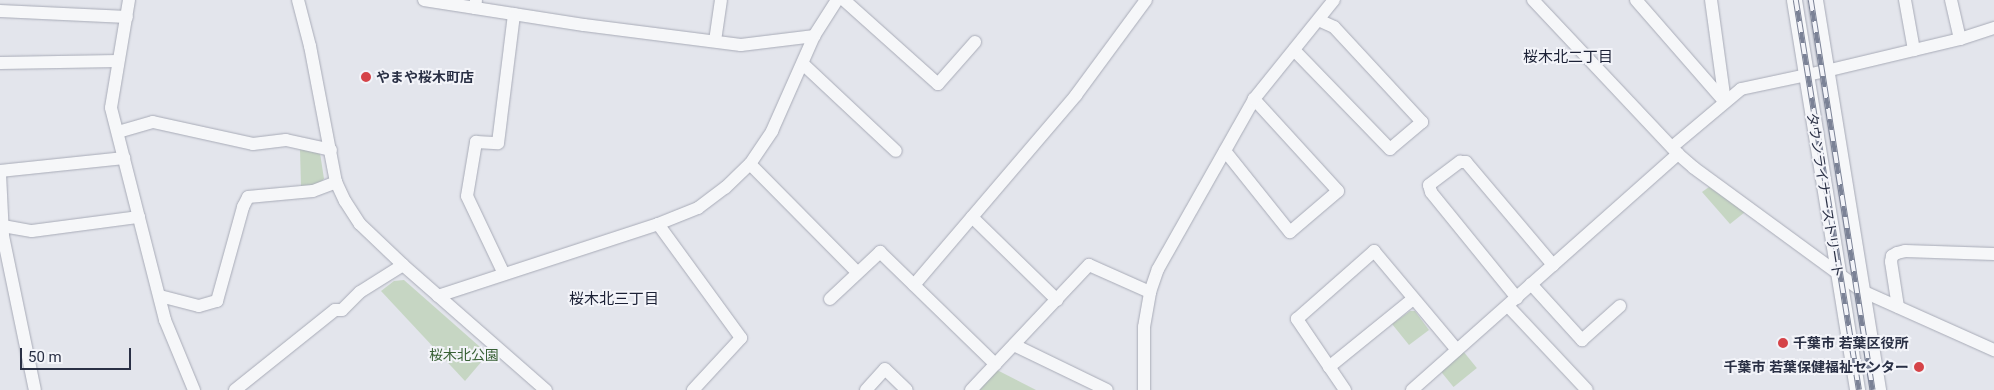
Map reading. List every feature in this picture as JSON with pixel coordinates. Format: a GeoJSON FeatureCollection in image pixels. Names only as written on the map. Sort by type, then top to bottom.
{"type":"FeatureCollection","features":[{"type":"Feature","properties":{"kind":"street"},"geometry":{"type":"LineString","coordinates":[[129,0],[111,108],[165,320],[194,390]]}},
{"type":"Feature","properties":{"kind":"street"},"geometry":{"type":"LineString","coordinates":[[298,0],[310,46],[332,150],[336,182],[345,201],[360,224],[403,265],[546,390]]}},
{"type":"Feature","properties":{"kind":"street"},"geometry":{"type":"LineString","coordinates":[[424,0],[475,4],[514,14],[584,25],[741,45],[814,36]]}},
{"type":"Feature","properties":{"kind":"street"},"geometry":{"type":"LineString","coordinates":[[715,41],[720,0]]}},
{"type":"Feature","properties":{"kind":"street"},"geometry":{"type":"LineString","coordinates":[[438,296],[658,224],[698,208],[725,188],[750,164],[772,131],[814,36],[837,0]]}},
{"type":"Feature","properties":{"kind":"street"},"geometry":{"type":"LineString","coordinates":[[844,0],[938,84],[975,42]]}},
{"type":"Feature","properties":{"kind":"street"},"geometry":{"type":"LineString","coordinates":[[914,285],[1076,95],[1146,0]]}},
{"type":"Feature","properties":{"kind":"street"},"geometry":{"type":"LineString","coordinates":[[1144,390],[1144,326],[1150,292],[1170,247],[1254,99],[1334,0]]}},
{"type":"Feature","properties":{"kind":"street"},"geometry":{"type":"LineString","coordinates":[[1532,0],[1675,150],[1862,291],[1994,350]]}},
{"type":"Feature","properties":{"kind":"street"},"geometry":{"type":"LineString","coordinates":[[1636,0],[1725,102]]}},
{"type":"Feature","properties":{"kind":"street"},"geometry":{"type":"LineString","coordinates":[[1711,0],[1725,102]]}},
{"type":"Feature","properties":{"kind":"street","name":"タウンライナーストリート"},"geometry":{"type":"LineString","coordinates":[[1794,0],[1857,390]]}},
{"type":"Feature","properties":{"kind":"street","name":"タウンライナーストリート"},"geometry":{"type":"LineString","coordinates":[[1815,0],[1878,390]]}},
{"type":"Feature","properties":{"kind":"street"},"geometry":{"type":"LineString","coordinates":[[1905,0],[1914,50]]}},
{"type":"Feature","properties":{"kind":"street"},"geometry":{"type":"LineString","coordinates":[[1951,0],[1960,39]]}},
{"type":"Feature","properties":{"kind":"street"},"geometry":{"type":"LineString","coordinates":[[0,11],[126,17]]}},
{"type":"Feature","properties":{"kind":"street"},"geometry":{"type":"LineString","coordinates":[[504,274],[467,196],[476,142],[498,143],[514,14]]}},
{"type":"Feature","properties":{"kind":"street"},"geometry":{"type":"LineString","coordinates":[[1294,50],[1390,149],[1422,122],[1334,27],[1318,20]]}},
{"type":"Feature","properties":{"kind":"street"},"geometry":{"type":"LineString","coordinates":[[1412,390],[1512,302],[1741,89],[1806,76],[1960,39],[1994,28]]}},
{"type":"Feature","properties":{"kind":"street"},"geometry":{"type":"LineString","coordinates":[[0,63],[118,61]]}},
{"type":"Feature","properties":{"kind":"street"},"geometry":{"type":"LineString","coordinates":[[803,64],[896,152]]}},
{"type":"Feature","properties":{"kind":"street"},"geometry":{"type":"LineString","coordinates":[[1225,152],[1290,232],[1338,191],[1254,99]]}},
{"type":"Feature","properties":{"kind":"street"},"geometry":{"type":"LineString","coordinates":[[118,132],[153,122],[253,144],[286,140],[332,150]]}},
{"type":"Feature","properties":{"kind":"street"},"geometry":{"type":"LineString","coordinates":[[35,390],[2,226],[0,172],[124,158]]}},
{"type":"Feature","properties":{"kind":"street"},"geometry":{"type":"LineString","coordinates":[[1552,265],[1466,162],[1460,162],[1429,185],[1430,192],[1512,302],[1587,390]]}},
{"type":"Feature","properties":{"kind":"street"},"geometry":{"type":"LineString","coordinates":[[750,164],[857,272]]}},
{"type":"Feature","properties":{"kind":"street"},"geometry":{"type":"LineString","coordinates":[[160,296],[199,306],[217,301],[243,207],[248,197],[313,191],[336,182]]}},
{"type":"Feature","properties":{"kind":"street"},"geometry":{"type":"LineString","coordinates":[[2,226],[32,230],[139,217]]}},
{"type":"Feature","properties":{"kind":"street"},"geometry":{"type":"LineString","coordinates":[[972,217],[1057,300]]}},
{"type":"Feature","properties":{"kind":"street"},"geometry":{"type":"LineString","coordinates":[[658,224],[740,338],[693,390]]}},
{"type":"Feature","properties":{"kind":"street"},"geometry":{"type":"LineString","coordinates":[[1898,307],[1892,262],[1892,256],[1897,253],[1905,250],[1994,254]]}},
{"type":"Feature","properties":{"kind":"street"},"geometry":{"type":"LineString","coordinates":[[1345,390],[1297,319],[1374,251],[1457,350]]}},
{"type":"Feature","properties":{"kind":"street"},"geometry":{"type":"LineString","coordinates":[[830,299],[880,252],[995,364]]}},
{"type":"Feature","properties":{"kind":"street"},"geometry":{"type":"LineString","coordinates":[[235,390],[335,310],[342,310],[360,292],[403,265]]}},
{"type":"Feature","properties":{"kind":"street"},"geometry":{"type":"LineString","coordinates":[[971,390],[1089,265],[1150,292]]}},
{"type":"Feature","properties":{"kind":"street"},"geometry":{"type":"LineString","coordinates":[[1531,284],[1582,340],[1620,306]]}},
{"type":"Feature","properties":{"kind":"street"},"geometry":{"type":"LineString","coordinates":[[1329,368],[1413,299]]}},
{"type":"Feature","properties":{"kind":"street"},"geometry":{"type":"LineString","coordinates":[[1014,345],[1107,390]]}},
{"type":"Feature","properties":{"kind":"street"},"geometry":{"type":"LineString","coordinates":[[866,390],[885,369],[907,390]]}},
{"type":"Feature","properties":{"kind":"green space"},"geometry":{"type":"Polygon","coordinates":[[[300,149],[320,153],[324,179],[317,185],[301,186],[300,149]]]}},
{"type":"Feature","properties":{"kind":"green space"},"geometry":{"type":"Polygon","coordinates":[[[1709,187],[1745,212],[1730,224],[1702,192],[1709,187]]]}},
{"type":"Feature","properties":{"kind":"green space","name":"桜木北公園"},"geometry":{"type":"Polygon","coordinates":[[[404,280],[488,354],[465,381],[381,291],[394,281],[404,280]]]}},
{"type":"Feature","properties":{"kind":"green space"},"geometry":{"type":"Polygon","coordinates":[[[1410,311],[1415,311],[1429,330],[1409,345],[1392,324],[1410,311]]]}},
{"type":"Feature","properties":{"kind":"green space"},"geometry":{"type":"Polygon","coordinates":[[[1463,351],[1477,368],[1454,387],[1440,370],[1463,351]]]}},
{"type":"Feature","properties":{"kind":"green space"},"geometry":{"type":"Polygon","coordinates":[[[997,370],[1036,390],[978,390],[997,370]]]}},
{"type":"Feature","properties":{"kind":"railway"},"geometry":{"type":"LineString","coordinates":[[1796,0],[1859,390]]}},
{"type":"Feature","properties":{"kind":"railway"},"geometry":{"type":"LineString","coordinates":[[1811,0],[1873,390]]}},
{"type":"Feature","properties":{"kind":"place","name":"やまや桜木町店"},"geometry":{"type":"Point","coordinates":[366,77]}},
{"type":"Feature","properties":{"kind":"place","name":"千葉市 若葉区役所"},"geometry":{"type":"Point","coordinates":[1783,343]}},
{"type":"Feature","properties":{"kind":"place","name":"千葉市 若葉保健福祉センター"},"geometry":{"type":"Point","coordinates":[1919,367]}},
{"type":"Feature","properties":{"kind":"district","name":"桜木北二丁目"},"geometry":{"type":"Point","coordinates":[1568,58]}},
{"type":"Feature","properties":{"kind":"district","name":"桜木北三丁目"},"geometry":{"type":"Point","coordinates":[614,300]}}]}
